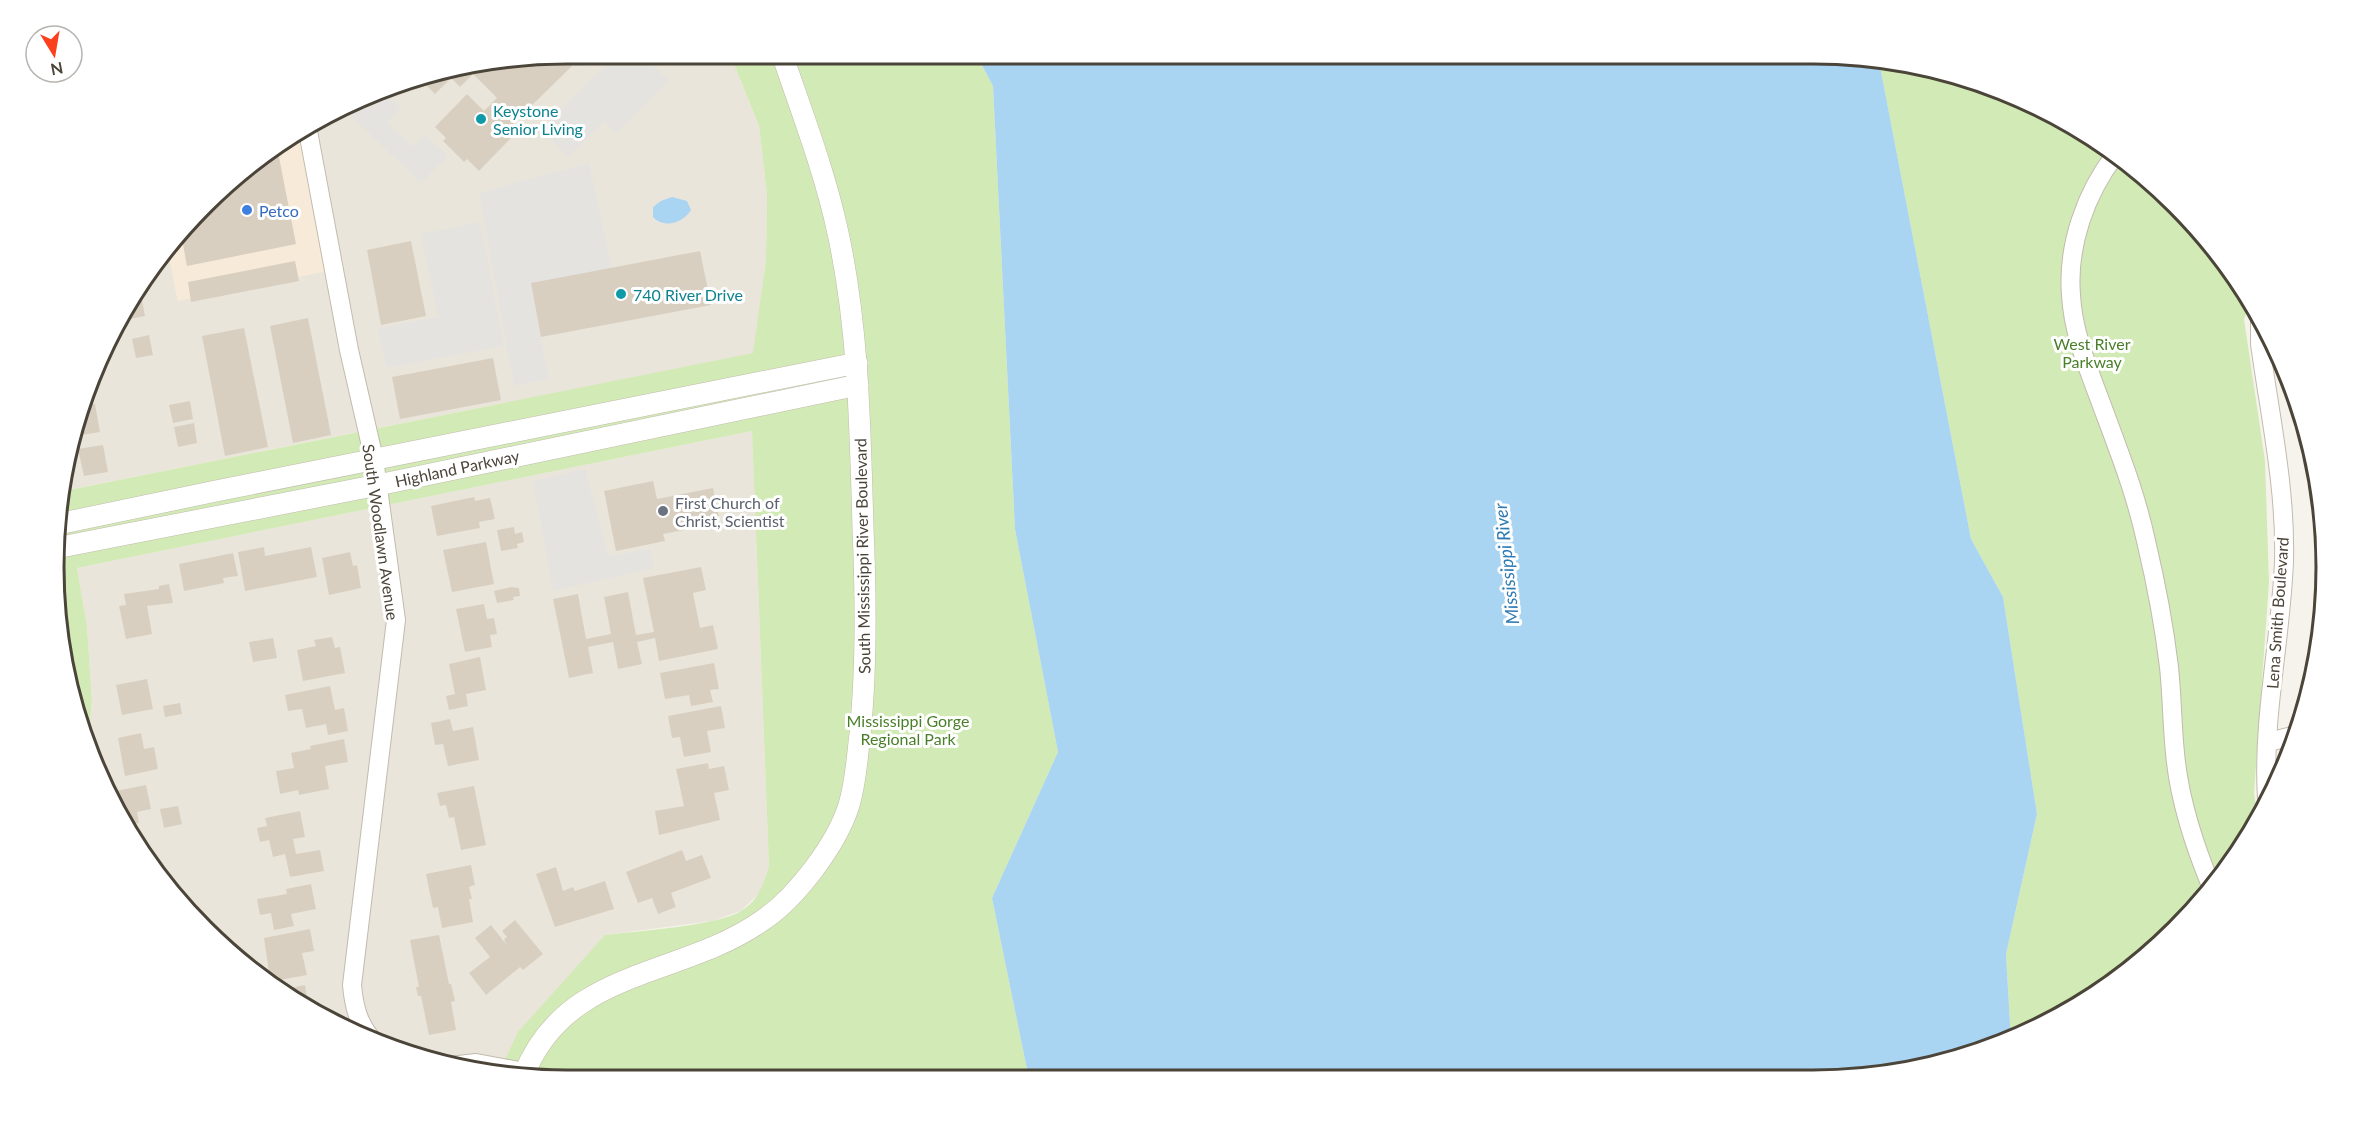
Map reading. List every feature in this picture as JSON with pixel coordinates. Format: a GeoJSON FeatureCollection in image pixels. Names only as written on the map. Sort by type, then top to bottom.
{"type":"FeatureCollection","features":[{"type":"Feature","properties":{"kind":"street","name":"South Mississippi River Boulevard"},"geometry":{"type":"LineString","coordinates":[[526,1068],[539,1043],[575,1005],[600,990],[726,940],[763,921],[801,886],[835,835],[848,807],[857,762],[866,648],[858,385],[853,314],[837,231],[785,64]]}},
{"type":"Feature","properties":{"kind":"street","name":"South Woodlawn Avenue"},"geometry":{"type":"LineString","coordinates":[[309,136],[349,350],[374,459],[396,620],[352,985],[354,1007],[364,1027]]}},
{"type":"Feature","properties":{"kind":"street"},"geometry":{"type":"LineString","coordinates":[[2110,161],[2090,193],[2082,215],[2074,250],[2070,294],[2079,346],[2133,493],[2146,540],[2164,631],[2179,782],[2194,842],[2208,878]]}},
{"type":"Feature","properties":{"kind":"street","name":"Lena Smith Boulevard"},"geometry":{"type":"LineString","coordinates":[[2260,338],[2280,479],[2284,559],[2266,784]]}},
{"type":"Feature","properties":{"kind":"street","name":"Highland Parkway"},"geometry":{"type":"LineString","coordinates":[[67,522],[574,418],[856,363]]}},
{"type":"Feature","properties":{"kind":"street","name":"Highland Parkway"},"geometry":{"type":"LineString","coordinates":[[65,546],[378,485],[858,385]]}},
{"type":"Feature","properties":{"kind":"street"},"geometry":{"type":"LineString","coordinates":[[720,389],[730,412]]}},
{"type":"Feature","properties":{"kind":"street"},"geometry":{"type":"LineString","coordinates":[[574,418],[579,442]]}},
{"type":"Feature","properties":{"kind":"street"},"geometry":{"type":"LineString","coordinates":[[2269,742],[2286,738]]}},
{"type":"Feature","properties":{"kind":"shaded area"},"geometry":{"type":"Polygon","coordinates":[[[607,64],[652,64],[669,81],[616,133],[604,121],[568,157],[541,129],[607,64]]]}},
{"type":"Feature","properties":{"kind":"shaded area"},"geometry":{"type":"Polygon","coordinates":[[[734,64],[759,126],[767,195],[766,260],[754,353],[71,489],[82,437],[103,375],[132,316],[170,259],[178,301],[293,146],[345,116],[406,91],[469,74],[535,66],[734,64]]]}},
{"type":"Feature","properties":{"kind":"shaded area"},"geometry":{"type":"Polygon","coordinates":[[[390,97],[401,108],[387,123],[413,147],[425,135],[448,156],[421,183],[349,114],[390,97]]]}},
{"type":"Feature","properties":{"kind":"shaded area"},"geometry":{"type":"Polygon","coordinates":[[[308,137],[333,270],[178,301],[170,259],[236,189],[261,168],[308,137]]]}},
{"type":"Feature","properties":{"kind":"shaded area"},"geometry":{"type":"Polygon","coordinates":[[[589,163],[612,268],[531,284],[549,379],[514,386],[479,193],[589,163]]]}},
{"type":"Feature","properties":{"kind":"shaded area"},"geometry":{"type":"Polygon","coordinates":[[[480,222],[504,346],[386,368],[378,328],[438,317],[421,234],[480,222]]]}},
{"type":"Feature","properties":{"kind":"shaded area"},"geometry":{"type":"Polygon","coordinates":[[[752,431],[769,866],[762,890],[741,911],[712,921],[605,935],[504,1066],[469,1061],[406,1044],[345,1019],[288,986],[236,946],[189,899],[168,874],[132,819],[116,790],[90,725],[92,701],[87,626],[77,568],[752,431]]]}},
{"type":"Feature","properties":{"kind":"shaded area"},"geometry":{"type":"Polygon","coordinates":[[[585,469],[609,556],[650,549],[654,568],[553,591],[533,481],[585,469]]]}},
{"type":"Feature","properties":{"kind":"green space","name":"Mississippi Gorge Regional Park"},"geometry":{"type":"Polygon","coordinates":[[[734,64],[981,64],[993,86],[1015,529],[1058,752],[992,898],[1027,1070],[568,1070],[502,1066],[518,1032],[605,935],[696,924],[730,916],[752,902],[765,879],[769,866],[752,431],[77,568],[87,626],[92,701],[90,725],[82,698],[69,633],[64,568],[71,490],[753,353],[766,260],[767,195],[759,126],[734,64]]]}},
{"type":"Feature","properties":{"kind":"green space","name":"West River Parkway"},"geometry":{"type":"Polygon","coordinates":[[[1881,69],[1911,74],[1974,91],[2035,116],[2092,149],[2144,189],[2191,236],[2212,261],[2246,313],[2244,319],[2265,461],[2269,582],[2254,793],[2256,805],[2212,874],[2191,899],[2144,946],[2092,986],[2035,1019],[2010,1030],[2006,954],[2037,814],[2003,597],[1971,539],[1881,69]]]}},
{"type":"Feature","properties":{"kind":"water","name":"Mississippi River"},"geometry":{"type":"Polygon","coordinates":[[[981,64],[1813,64],[1881,69],[1971,539],[2003,597],[2037,814],[2006,954],[2010,1030],[1974,1044],[1911,1061],[1845,1069],[1027,1070],[992,898],[1058,752],[1015,529],[993,86],[981,64]]]}},
{"type":"Feature","properties":{"kind":"water"},"geometry":{"type":"Polygon","coordinates":[[[672,197],[687,201],[691,210],[688,215],[673,223],[657,221],[653,217],[653,207],[672,197]]]}},
{"type":"Feature","properties":{"kind":"building","name":"Keystone Senior Living"},"geometry":{"type":"Polygon","coordinates":[[[574,64],[505,132],[511,138],[479,171],[467,159],[464,162],[443,141],[446,138],[435,127],[467,94],[484,111],[497,98],[473,74],[460,87],[451,78],[469,74],[502,69],[574,64]]]}},
{"type":"Feature","properties":{"kind":"building","name":"Keystone Senior Living"},"geometry":{"type":"Polygon","coordinates":[[[450,79],[435,94],[426,85],[450,79]]]}},
{"type":"Feature","properties":{"kind":"building","name":"Petco"},"geometry":{"type":"Polygon","coordinates":[[[279,156],[296,244],[187,266],[183,243],[236,189],[279,156]]]}},
{"type":"Feature","properties":{"kind":"building"},"geometry":{"type":"Polygon","coordinates":[[[411,241],[426,316],[381,325],[367,250],[411,241]]]}},
{"type":"Feature","properties":{"kind":"building","name":"740 River Drive"},"geometry":{"type":"Polygon","coordinates":[[[700,251],[711,305],[541,337],[531,283],[700,251]]]}},
{"type":"Feature","properties":{"kind":"building"},"geometry":{"type":"Polygon","coordinates":[[[295,261],[299,281],[191,302],[188,282],[295,261]]]}},
{"type":"Feature","properties":{"kind":"building"},"geometry":{"type":"Polygon","coordinates":[[[142,300],[145,316],[130,319],[142,300]]]}},
{"type":"Feature","properties":{"kind":"building"},"geometry":{"type":"Polygon","coordinates":[[[308,318],[331,435],[293,443],[270,326],[308,318]]]}},
{"type":"Feature","properties":{"kind":"building"},"geometry":{"type":"Polygon","coordinates":[[[244,328],[268,447],[225,456],[202,336],[244,328]]]}},
{"type":"Feature","properties":{"kind":"building"},"geometry":{"type":"Polygon","coordinates":[[[149,335],[153,355],[136,358],[132,339],[149,335]]]}},
{"type":"Feature","properties":{"kind":"building"},"geometry":{"type":"Polygon","coordinates":[[[493,358],[501,400],[400,419],[392,377],[493,358]]]}},
{"type":"Feature","properties":{"kind":"building"},"geometry":{"type":"Polygon","coordinates":[[[190,401],[193,419],[173,423],[169,405],[190,401]]]}},
{"type":"Feature","properties":{"kind":"building"},"geometry":{"type":"Polygon","coordinates":[[[95,404],[100,432],[83,435],[91,406],[95,404]]]}},
{"type":"Feature","properties":{"kind":"building"},"geometry":{"type":"Polygon","coordinates":[[[194,423],[197,443],[178,447],[174,427],[194,423]]]}},
{"type":"Feature","properties":{"kind":"building"},"geometry":{"type":"Polygon","coordinates":[[[103,445],[108,472],[84,476],[79,449],[103,445]]]}},
{"type":"Feature","properties":{"kind":"building","name":"First Church of Christ, Scientist"},"geometry":{"type":"Polygon","coordinates":[[[653,481],[657,499],[713,488],[720,523],[663,534],[665,541],[616,551],[604,491],[653,481]]]}},
{"type":"Feature","properties":{"kind":"building"},"geometry":{"type":"Polygon","coordinates":[[[474,497],[475,501],[490,498],[495,519],[479,522],[480,528],[437,536],[431,506],[474,497]]]}},
{"type":"Feature","properties":{"kind":"building"},"geometry":{"type":"Polygon","coordinates":[[[514,527],[515,534],[522,532],[524,542],[517,544],[518,548],[501,551],[497,530],[514,527]]]}},
{"type":"Feature","properties":{"kind":"building"},"geometry":{"type":"Polygon","coordinates":[[[486,542],[494,584],[452,592],[443,550],[486,542]]]}},
{"type":"Feature","properties":{"kind":"building"},"geometry":{"type":"Polygon","coordinates":[[[264,547],[265,556],[311,547],[317,577],[245,591],[238,552],[264,547]]]}},
{"type":"Feature","properties":{"kind":"building"},"geometry":{"type":"Polygon","coordinates":[[[350,552],[353,566],[357,565],[361,588],[329,595],[322,558],[350,552]]]}},
{"type":"Feature","properties":{"kind":"building"},"geometry":{"type":"Polygon","coordinates":[[[233,553],[238,576],[223,578],[224,583],[184,591],[179,564],[233,553]]]}},
{"type":"Feature","properties":{"kind":"building"},"geometry":{"type":"Polygon","coordinates":[[[701,567],[706,590],[693,593],[700,628],[713,625],[718,649],[659,661],[655,638],[637,642],[642,664],[618,669],[613,642],[588,647],[593,673],[569,678],[553,599],[578,594],[586,639],[611,634],[604,597],[628,592],[636,635],[654,632],[643,578],[701,567]]]}},
{"type":"Feature","properties":{"kind":"building"},"geometry":{"type":"Polygon","coordinates":[[[169,584],[173,603],[147,606],[152,634],[126,639],[119,606],[126,605],[124,594],[159,589],[159,586],[169,584]]]}},
{"type":"Feature","properties":{"kind":"building"},"geometry":{"type":"Polygon","coordinates":[[[511,587],[519,588],[520,596],[513,597],[514,600],[497,603],[494,591],[511,587]]]}},
{"type":"Feature","properties":{"kind":"building"},"geometry":{"type":"Polygon","coordinates":[[[484,604],[487,619],[494,618],[497,634],[490,635],[492,647],[465,652],[456,609],[484,604]]]}},
{"type":"Feature","properties":{"kind":"building"},"geometry":{"type":"Polygon","coordinates":[[[332,637],[335,648],[340,647],[345,673],[303,681],[297,650],[316,646],[314,640],[332,637]]]}},
{"type":"Feature","properties":{"kind":"building"},"geometry":{"type":"Polygon","coordinates":[[[273,638],[277,658],[253,662],[249,642],[273,638]]]}},
{"type":"Feature","properties":{"kind":"building"},"geometry":{"type":"Polygon","coordinates":[[[480,657],[486,690],[466,694],[468,706],[449,710],[446,696],[455,694],[449,664],[480,657]]]}},
{"type":"Feature","properties":{"kind":"building"},"geometry":{"type":"Polygon","coordinates":[[[714,663],[719,689],[710,690],[713,702],[691,706],[689,695],[665,699],[660,673],[714,663]]]}},
{"type":"Feature","properties":{"kind":"building"},"geometry":{"type":"Polygon","coordinates":[[[147,679],[153,709],[122,715],[116,685],[147,679]]]}},
{"type":"Feature","properties":{"kind":"building"},"geometry":{"type":"Polygon","coordinates":[[[330,686],[335,710],[344,708],[348,731],[328,735],[326,724],[306,728],[302,709],[288,711],[285,695],[330,686]]]}},
{"type":"Feature","properties":{"kind":"building"},"geometry":{"type":"Polygon","coordinates":[[[180,703],[182,714],[165,717],[163,706],[180,703]]]}},
{"type":"Feature","properties":{"kind":"building"},"geometry":{"type":"Polygon","coordinates":[[[721,706],[725,728],[707,731],[711,752],[684,757],[680,737],[672,738],[668,716],[721,706]]]}},
{"type":"Feature","properties":{"kind":"building"},"geometry":{"type":"Polygon","coordinates":[[[450,719],[453,731],[473,727],[479,760],[448,766],[443,744],[435,745],[431,723],[450,719]]]}},
{"type":"Feature","properties":{"kind":"building"},"geometry":{"type":"Polygon","coordinates":[[[141,733],[144,749],[154,747],[158,769],[125,776],[118,738],[141,733]]]}},
{"type":"Feature","properties":{"kind":"building"},"geometry":{"type":"Polygon","coordinates":[[[344,739],[348,762],[325,766],[329,789],[299,795],[298,790],[280,794],[276,771],[294,768],[291,753],[311,749],[310,746],[344,739]]]}},
{"type":"Feature","properties":{"kind":"building"},"geometry":{"type":"Polygon","coordinates":[[[708,763],[709,769],[724,766],[729,790],[714,793],[720,820],[659,835],[655,811],[684,806],[676,769],[708,763]]]}},
{"type":"Feature","properties":{"kind":"building"},"geometry":{"type":"Polygon","coordinates":[[[146,785],[151,809],[137,812],[139,823],[135,824],[116,791],[146,785]]]}},
{"type":"Feature","properties":{"kind":"building"},"geometry":{"type":"Polygon","coordinates":[[[474,786],[486,845],[461,850],[454,817],[449,818],[446,805],[440,806],[437,793],[474,786]]]}},
{"type":"Feature","properties":{"kind":"building"},"geometry":{"type":"Polygon","coordinates":[[[178,806],[182,824],[164,828],[160,809],[178,806]]]}},
{"type":"Feature","properties":{"kind":"building"},"geometry":{"type":"Polygon","coordinates":[[[300,811],[305,837],[293,839],[296,854],[320,850],[324,871],[290,877],[285,854],[273,857],[269,840],[260,842],[257,828],[267,826],[265,818],[300,811]]]}},
{"type":"Feature","properties":{"kind":"building"},"geometry":{"type":"Polygon","coordinates":[[[682,850],[686,861],[702,855],[711,878],[671,893],[676,907],[658,914],[652,898],[638,903],[626,872],[682,850]]]}},
{"type":"Feature","properties":{"kind":"building"},"geometry":{"type":"Polygon","coordinates":[[[471,865],[475,885],[469,887],[473,922],[442,928],[438,907],[433,908],[426,874],[471,865]]]}},
{"type":"Feature","properties":{"kind":"building"},"geometry":{"type":"Polygon","coordinates":[[[556,867],[563,891],[573,887],[575,891],[605,881],[614,909],[555,927],[536,874],[556,867]]]}},
{"type":"Feature","properties":{"kind":"building"},"geometry":{"type":"Polygon","coordinates":[[[311,884],[316,909],[291,914],[294,926],[274,930],[271,913],[260,915],[257,899],[287,894],[286,889],[311,884]]]}},
{"type":"Feature","properties":{"kind":"building"},"geometry":{"type":"Polygon","coordinates":[[[515,920],[543,954],[523,970],[520,967],[486,995],[469,973],[490,957],[475,938],[491,925],[506,944],[504,939],[507,937],[502,931],[515,920]]]}},
{"type":"Feature","properties":{"kind":"building"},"geometry":{"type":"Polygon","coordinates":[[[310,929],[314,951],[302,953],[307,975],[279,980],[269,973],[264,938],[310,929]]]}},
{"type":"Feature","properties":{"kind":"building"},"geometry":{"type":"Polygon","coordinates":[[[439,935],[449,984],[451,984],[455,1001],[451,1002],[456,1030],[429,1035],[421,996],[418,996],[416,987],[419,987],[410,940],[439,935]]]}},
{"type":"Feature","properties":{"kind":"building"},"geometry":{"type":"Polygon","coordinates":[[[305,985],[307,998],[291,988],[305,985]]]}},
{"type":"Feature","properties":{"kind":"place","name":"Keystone Senior Living"},"geometry":{"type":"Point","coordinates":[481,119]}},
{"type":"Feature","properties":{"kind":"place","name":"Petco"},"geometry":{"type":"Point","coordinates":[247,210]}},
{"type":"Feature","properties":{"kind":"place","name":"740 River Drive"},"geometry":{"type":"Point","coordinates":[621,294]}},
{"type":"Feature","properties":{"kind":"place","name":"First Church of Christ, Scientist"},"geometry":{"type":"Point","coordinates":[663,511]}}]}
